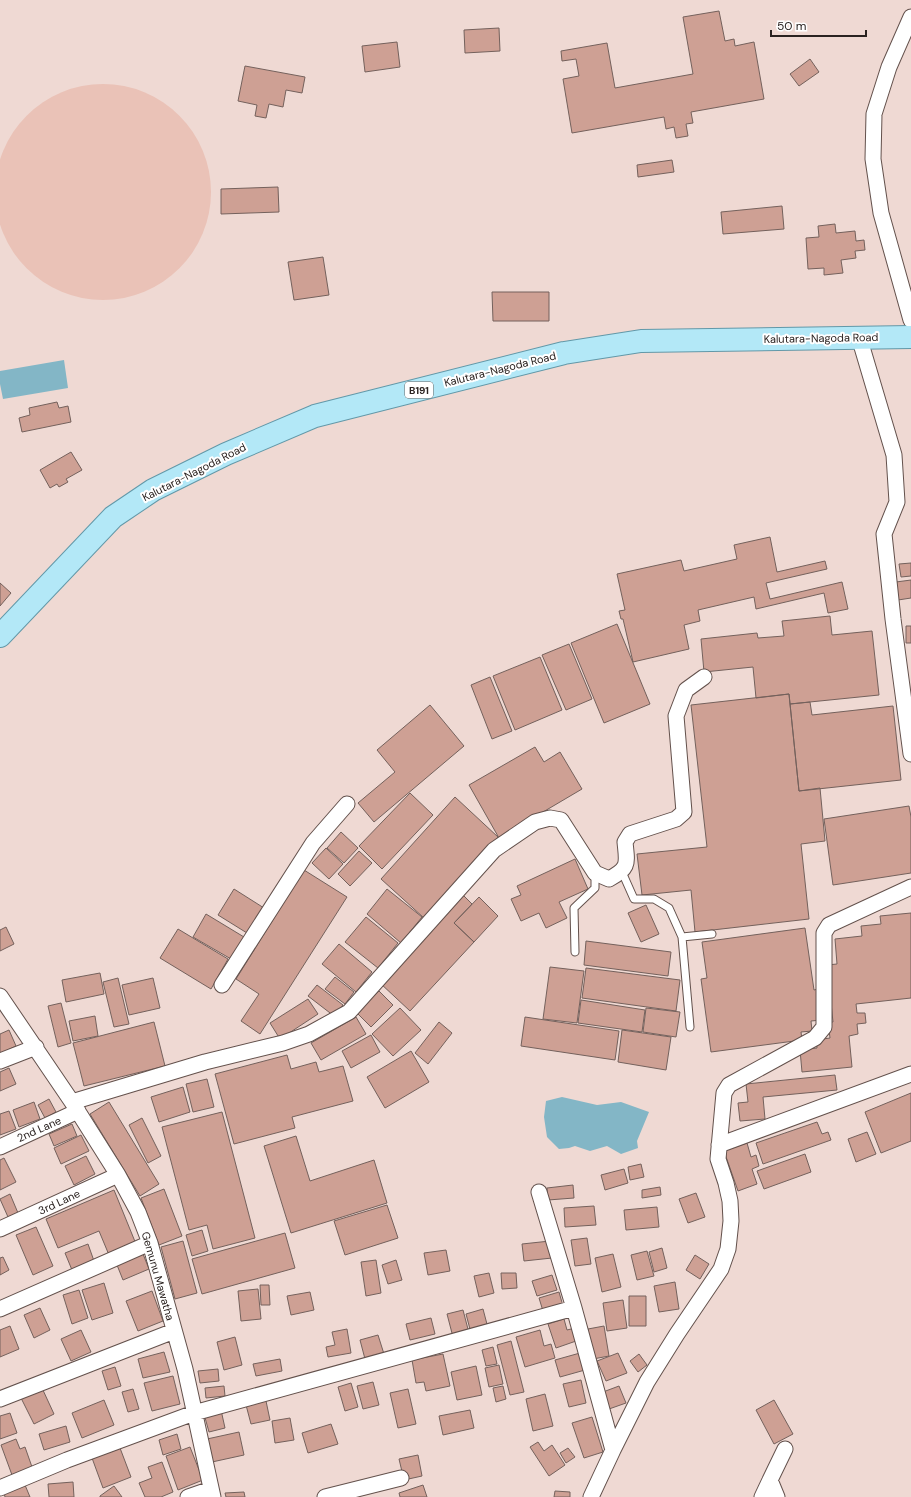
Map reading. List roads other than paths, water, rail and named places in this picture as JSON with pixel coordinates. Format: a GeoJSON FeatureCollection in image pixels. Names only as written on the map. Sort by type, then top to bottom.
{"type":"FeatureCollection","features":[{"type":"Feature","properties":{"kind":"main road","name":"Kalutara-Nagoda Road"},"geometry":{"type":"LineString","coordinates":[[0,636],[113,517],[153,490],[212,460],[315,416],[564,353],[641,341],[911,337]]}},
{"type":"Feature","properties":{"kind":"street"},"geometry":{"type":"LineString","coordinates":[[911,17],[889,67],[874,114],[873,159],[882,213],[911,320]]}},
{"type":"Feature","properties":{"kind":"street"},"geometry":{"type":"LineString","coordinates":[[859,337],[894,455],[898,502],[884,534],[893,619],[911,754]]}},
{"type":"Feature","properties":{"kind":"street"},"geometry":{"type":"LineString","coordinates":[[595,873],[609,879],[622,872],[627,861],[624,842],[630,834],[676,819],[684,812],[676,716],[686,690],[704,676]]}},
{"type":"Feature","properties":{"kind":"street"},"geometry":{"type":"LineString","coordinates":[[222,985],[313,843],[348,804]]}},
{"type":"Feature","properties":{"kind":"street","name":"2nd Lane"},"geometry":{"type":"LineString","coordinates":[[0,1147],[75,1106],[205,1062],[283,1043],[309,1034],[349,1012],[494,850],[535,822],[550,818],[561,820],[595,873]]}},
{"type":"Feature","properties":{"kind":"street"},"geometry":{"type":"LineString","coordinates":[[591,1497],[647,1382],[717,1275],[726,1256],[731,1221],[730,1200],[718,1159],[724,1093],[729,1085],[815,1038],[824,1026],[824,933],[829,925],[911,887]]}},
{"type":"Feature","properties":{"kind":"street","name":"Gemunu Mawatha"},"geometry":{"type":"LineString","coordinates":[[0,996],[75,1106],[118,1175],[138,1212],[150,1243],[185,1369],[212,1493]]}},
{"type":"Feature","properties":{"kind":"street"},"geometry":{"type":"LineString","coordinates":[[0,1061],[36,1047]]}},
{"type":"Feature","properties":{"kind":"street"},"geometry":{"type":"LineString","coordinates":[[719,1145],[911,1074]]}},
{"type":"Feature","properties":{"kind":"street","name":"3rd Lane"},"geometry":{"type":"LineString","coordinates":[[0,1229],[118,1175]]}},
{"type":"Feature","properties":{"kind":"street"},"geometry":{"type":"LineString","coordinates":[[539,1192],[574,1308],[613,1450]]}},
{"type":"Feature","properties":{"kind":"street"},"geometry":{"type":"LineString","coordinates":[[0,1309],[150,1243]]}},
{"type":"Feature","properties":{"kind":"street"},"geometry":{"type":"LineString","coordinates":[[0,1488],[66,1460],[194,1413],[574,1308]]}},
{"type":"Feature","properties":{"kind":"street"},"geometry":{"type":"LineString","coordinates":[[0,1399],[174,1331]]}},
{"type":"Feature","properties":{"kind":"street"},"geometry":{"type":"LineString","coordinates":[[762,1497],[785,1449]]}},
{"type":"Feature","properties":{"kind":"street"},"geometry":{"type":"LineString","coordinates":[[325,1497],[401,1478]]}},
{"type":"Feature","properties":{"kind":"street"},"geometry":{"type":"LineString","coordinates":[[770,1480],[778,1497]]}},
{"type":"Feature","properties":{"kind":"street"},"geometry":{"type":"LineString","coordinates":[[188,1497],[212,1493]]}},
{"type":"Feature","properties":{"kind":"lane"},"geometry":{"type":"LineString","coordinates":[[622,872],[634,899],[654,899],[669,908],[682,937],[690,1027]]}},
{"type":"Feature","properties":{"kind":"lane"},"geometry":{"type":"LineString","coordinates":[[574,952],[574,908],[595,888],[595,873]]}},
{"type":"Feature","properties":{"kind":"lane"},"geometry":{"type":"LineString","coordinates":[[682,937],[712,934]]}},
{"type":"Feature","properties":{"kind":"water"},"geometry":{"type":"Polygon","coordinates":[[[64,360],[68,388],[3,399],[0,384],[0,371],[64,360]]]}},
{"type":"Feature","properties":{"kind":"water"},"geometry":{"type":"Polygon","coordinates":[[[562,1097],[597,1105],[621,1102],[649,1112],[637,1141],[638,1148],[621,1154],[607,1146],[590,1151],[575,1146],[559,1149],[547,1137],[544,1117],[546,1101],[562,1097]]]}}]}
